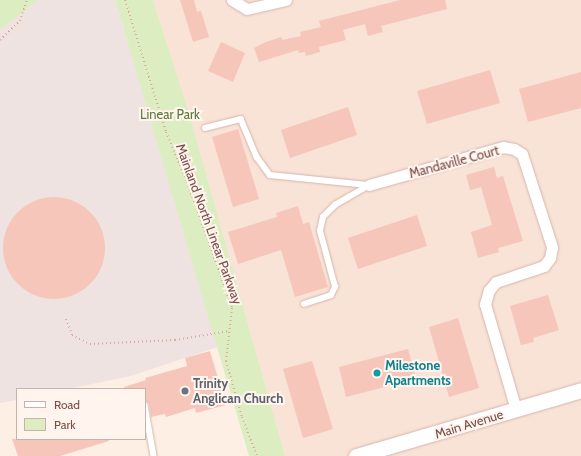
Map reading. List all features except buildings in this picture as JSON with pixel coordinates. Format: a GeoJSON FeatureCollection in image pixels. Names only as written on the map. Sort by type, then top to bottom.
{"type":"FeatureCollection","features":[{"type":"Feature","properties":{"kind":"street"},"geometry":{"type":"LineString","coordinates":[[232,0],[247,9],[286,0]]}},
{"type":"Feature","properties":{"kind":"street","name":"Mandaville Court"},"geometry":{"type":"LineString","coordinates":[[369,185],[503,148],[514,149],[522,154],[552,247],[550,258],[544,266],[496,282],[489,290],[485,304],[516,409]]}},
{"type":"Feature","properties":{"kind":"street","name":"Main Avenue"},"geometry":{"type":"LineString","coordinates":[[356,456],[581,390]]}},
{"type":"Feature","properties":{"kind":"lane"},"geometry":{"type":"LineString","coordinates":[[205,128],[241,119],[257,157],[270,175],[369,185]]}},
{"type":"Feature","properties":{"kind":"lane"},"geometry":{"type":"LineString","coordinates":[[304,304],[331,295],[335,287],[320,231],[323,217],[335,205],[369,185]]}},
{"type":"Feature","properties":{"kind":"lane"},"geometry":{"type":"LineString","coordinates":[[146,411],[154,456]]}},
{"type":"Feature","properties":{"kind":"path"},"geometry":{"type":"LineString","coordinates":[[0,40],[20,21],[27,0]]}},
{"type":"Feature","properties":{"kind":"path","name":"Mainland North Linear Parkway"},"geometry":{"type":"LineString","coordinates":[[125,0],[166,132],[187,182],[232,308],[226,361],[242,417],[257,456]]}},
{"type":"Feature","properties":{"kind":"path"},"geometry":{"type":"LineString","coordinates":[[66,319],[72,335],[90,344],[175,340],[229,331]]}},
{"type":"Feature","properties":{"kind":"shaded area"},"geometry":{"type":"Polygon","coordinates":[[[0,0],[115,0],[218,347],[131,376],[73,388],[16,388],[16,400],[0,403],[0,0]]]}},
{"type":"Feature","properties":{"kind":"shaded area"},"geometry":{"type":"Polygon","coordinates":[[[153,0],[581,0],[581,456],[285,456],[188,109],[153,0]]]}},
{"type":"Feature","properties":{"kind":"green space"},"geometry":{"type":"Polygon","coordinates":[[[0,0],[38,0],[0,30],[0,0]]]}},
{"type":"Feature","properties":{"kind":"green space","name":"Linear Park"},"geometry":{"type":"Polygon","coordinates":[[[115,0],[153,0],[188,109],[285,456],[249,456],[115,0]]]}},
{"type":"Feature","properties":{"kind":"place","name":"Milestone Apartments"},"geometry":{"type":"Point","coordinates":[377,373]}},
{"type":"Feature","properties":{"kind":"place","name":"Trinity Anglican Church"},"geometry":{"type":"Point","coordinates":[185,391]}}]}
